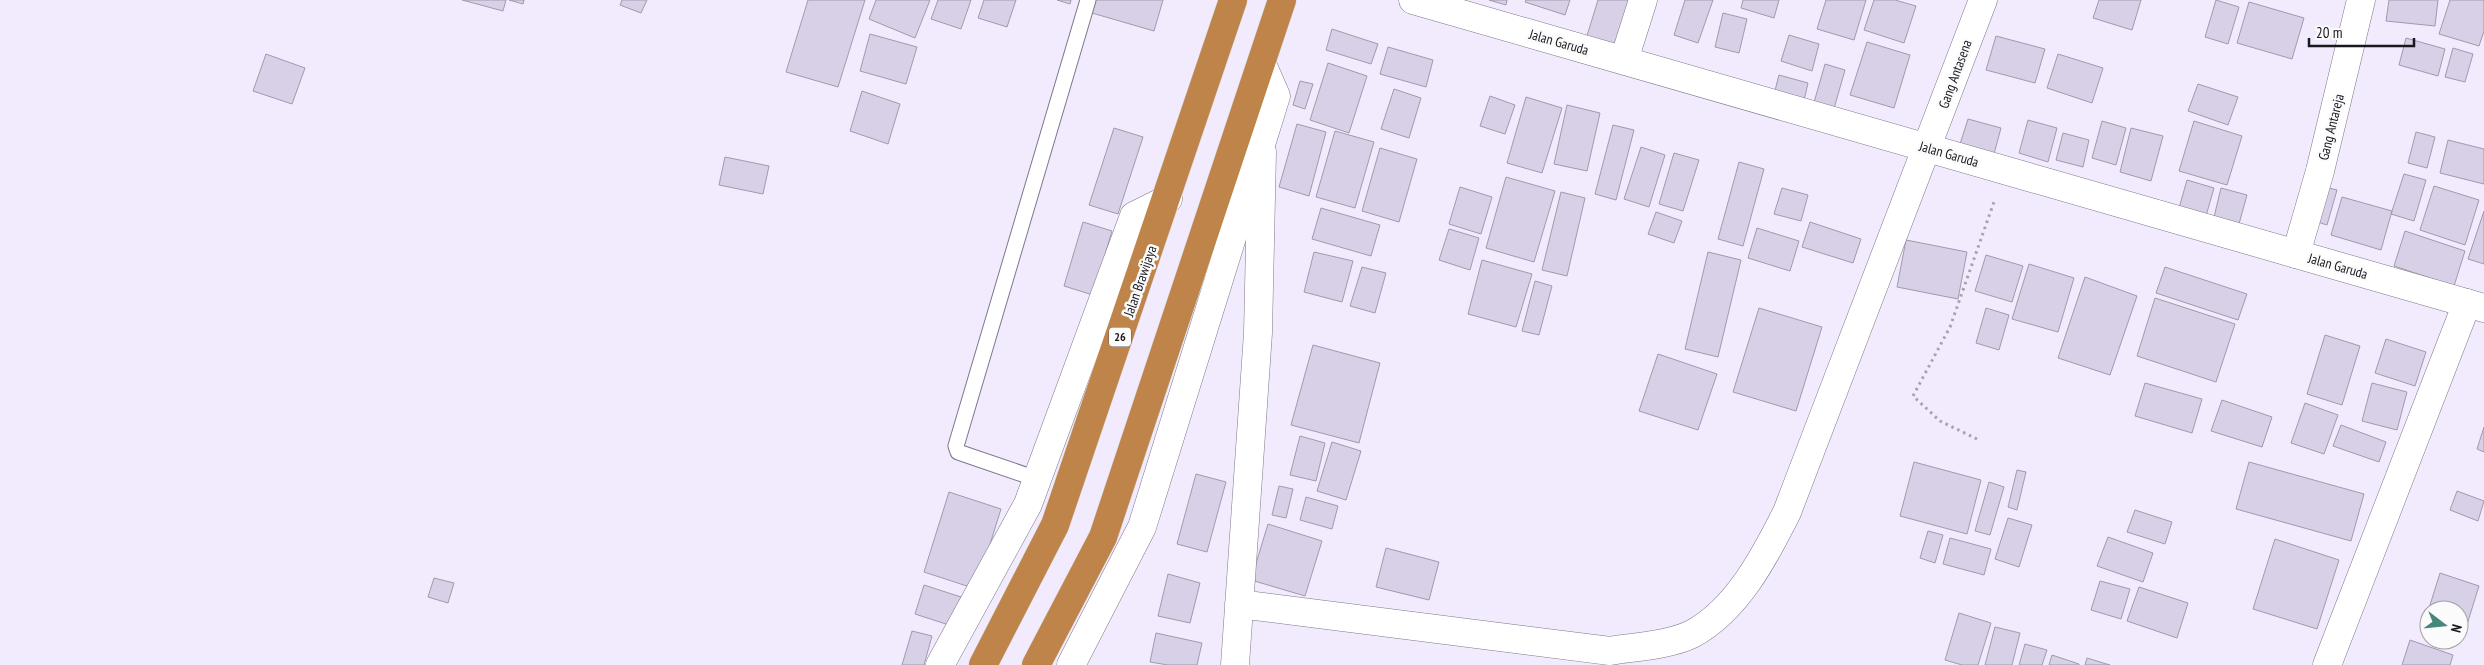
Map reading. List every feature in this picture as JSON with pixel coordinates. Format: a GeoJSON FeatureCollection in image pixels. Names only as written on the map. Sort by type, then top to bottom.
{"type":"FeatureCollection","features":[{"type":"Feature","properties":{"kind":"highway","name":"Jalan Brawijaya"},"geometry":{"type":"LineString","coordinates":[[983,665],[1055,525],[1168,199],[1233,0]]}},
{"type":"Feature","properties":{"kind":"highway"},"geometry":{"type":"LineString","coordinates":[[1036,665],[1103,537],[1282,0]]}},
{"type":"Feature","properties":{"kind":"street","name":"Jalan Garuda"},"geometry":{"type":"LineString","coordinates":[[1413,0],[2475,305]]}},
{"type":"Feature","properties":{"kind":"street"},"geometry":{"type":"LineString","coordinates":[[1624,60],[1643,0]]}},
{"type":"Feature","properties":{"kind":"street","name":"Gang Antasena"},"geometry":{"type":"LineString","coordinates":[[1239,604],[1610,651],[1659,643],[1692,634],[1729,605],[1764,559],[1787,512],[1983,0]]}},
{"type":"Feature","properties":{"kind":"street","name":"Gang Antareja"},"geometry":{"type":"LineString","coordinates":[[2296,254],[2320,171],[2361,0]]}},
{"type":"Feature","properties":{"kind":"street"},"geometry":{"type":"LineString","coordinates":[[1071,665],[1142,528],[1276,96],[1262,64]]}},
{"type":"Feature","properties":{"kind":"street"},"geometry":{"type":"LineString","coordinates":[[1235,665],[1258,333],[1262,144]]}},
{"type":"Feature","properties":{"kind":"street"},"geometry":{"type":"LineString","coordinates":[[940,665],[1028,504],[1134,216],[1168,199]]}},
{"type":"Feature","properties":{"kind":"street"},"geometry":{"type":"LineString","coordinates":[[2327,665],[2475,305]]}},
{"type":"Feature","properties":{"kind":"lane"},"geometry":{"type":"LineString","coordinates":[[1037,479],[958,452],[956,446],[1088,0]]}},
{"type":"Feature","properties":{"kind":"path"},"geometry":{"type":"LineString","coordinates":[[1978,439],[1940,421],[1913,396],[1950,327],[2005,170]]}},
{"type":"Feature","properties":{"kind":"building"},"geometry":{"type":"Polygon","coordinates":[[[462,0],[506,0],[503,11],[462,0]]]}},
{"type":"Feature","properties":{"kind":"building"},"geometry":{"type":"Polygon","coordinates":[[[509,0],[524,0],[523,4],[509,0]]]}},
{"type":"Feature","properties":{"kind":"building"},"geometry":{"type":"Polygon","coordinates":[[[622,0],[647,0],[641,13],[620,5],[622,0]]]}},
{"type":"Feature","properties":{"kind":"building"},"geometry":{"type":"Polygon","coordinates":[[[808,0],[865,0],[838,87],[786,72],[808,0]]]}},
{"type":"Feature","properties":{"kind":"building"},"geometry":{"type":"Polygon","coordinates":[[[876,0],[930,0],[915,38],[869,19],[876,0]]]}},
{"type":"Feature","properties":{"kind":"building"},"geometry":{"type":"Polygon","coordinates":[[[938,0],[971,0],[961,29],[931,19],[938,0]]]}},
{"type":"Feature","properties":{"kind":"building"},"geometry":{"type":"Polygon","coordinates":[[[984,0],[1016,0],[1007,27],[978,18],[984,0]]]}},
{"type":"Feature","properties":{"kind":"building"},"geometry":{"type":"Polygon","coordinates":[[[1057,0],[1071,0],[1070,4],[1057,0]]]}},
{"type":"Feature","properties":{"kind":"building"},"geometry":{"type":"Polygon","coordinates":[[[1096,0],[1163,0],[1154,31],[1092,13],[1096,0]]]}},
{"type":"Feature","properties":{"kind":"building"},"geometry":{"type":"Polygon","coordinates":[[[1489,0],[1507,0],[1506,5],[1489,0]]]}},
{"type":"Feature","properties":{"kind":"building"},"geometry":{"type":"Polygon","coordinates":[[[1526,0],[1570,0],[1565,15],[1525,2],[1526,0]]]}},
{"type":"Feature","properties":{"kind":"building"},"geometry":{"type":"Polygon","coordinates":[[[1598,0],[1639,0],[1623,51],[1586,39],[1598,0]]]}},
{"type":"Feature","properties":{"kind":"building"},"geometry":{"type":"Polygon","coordinates":[[[1685,0],[1713,0],[1698,43],[1674,35],[1685,0]]]}},
{"type":"Feature","properties":{"kind":"building"},"geometry":{"type":"Polygon","coordinates":[[[1743,0],[1779,0],[1774,18],[1741,8],[1743,0]]]}},
{"type":"Feature","properties":{"kind":"building"},"geometry":{"type":"Polygon","coordinates":[[[1826,0],[1866,0],[1854,40],[1817,29],[1826,0]]]}},
{"type":"Feature","properties":{"kind":"building"},"geometry":{"type":"Polygon","coordinates":[[[1874,0],[1895,0],[1916,6],[1904,43],[1864,30],[1874,0]]]}},
{"type":"Feature","properties":{"kind":"building"},"geometry":{"type":"Polygon","coordinates":[[[2099,0],[2141,0],[2132,30],[2093,18],[2099,0]]]}},
{"type":"Feature","properties":{"kind":"building"},"geometry":{"type":"Polygon","coordinates":[[[2216,0],[2239,7],[2228,44],[2205,37],[2216,0]]]}},
{"type":"Feature","properties":{"kind":"building"},"geometry":{"type":"Polygon","coordinates":[[[2389,0],[2438,0],[2435,26],[2386,21],[2389,0]]]}},
{"type":"Feature","properties":{"kind":"building"},"geometry":{"type":"Polygon","coordinates":[[[2450,0],[2484,0],[2484,31],[2479,46],[2439,34],[2450,0]]]}},
{"type":"Feature","properties":{"kind":"building"},"geometry":{"type":"Polygon","coordinates":[[[2249,2],[2304,18],[2292,59],[2237,43],[2249,2]]]}},
{"type":"Feature","properties":{"kind":"building"},"geometry":{"type":"Polygon","coordinates":[[[1723,13],[1747,19],[1739,53],[1715,47],[1723,13]]]}},
{"type":"Feature","properties":{"kind":"building"},"geometry":{"type":"Polygon","coordinates":[[[1332,29],[1378,44],[1371,64],[1326,50],[1332,29]]]}},
{"type":"Feature","properties":{"kind":"building"},"geometry":{"type":"Polygon","coordinates":[[[870,34],[917,47],[906,84],[860,71],[870,34]]]}},
{"type":"Feature","properties":{"kind":"building"},"geometry":{"type":"Polygon","coordinates":[[[1789,35],[1819,44],[1812,71],[1781,61],[1789,35]]]}},
{"type":"Feature","properties":{"kind":"building"},"geometry":{"type":"Polygon","coordinates":[[[1996,36],[2045,49],[2035,83],[1986,70],[1996,36]]]}},
{"type":"Feature","properties":{"kind":"building"},"geometry":{"type":"Polygon","coordinates":[[[2406,38],[2445,49],[2438,76],[2399,65],[2406,38]]]}},
{"type":"Feature","properties":{"kind":"building"},"geometry":{"type":"Polygon","coordinates":[[[1867,42],[1910,55],[1894,108],[1850,95],[1867,42]]]}},
{"type":"Feature","properties":{"kind":"building"},"geometry":{"type":"Polygon","coordinates":[[[1388,47],[1433,60],[1426,87],[1380,74],[1388,47]]]}},
{"type":"Feature","properties":{"kind":"building"},"geometry":{"type":"Polygon","coordinates":[[[2453,48],[2473,54],[2465,82],[2445,77],[2453,48]]]}},
{"type":"Feature","properties":{"kind":"building"},"geometry":{"type":"Polygon","coordinates":[[[266,54],[305,68],[292,104],[253,91],[266,54]]]}},
{"type":"Feature","properties":{"kind":"building"},"geometry":{"type":"Polygon","coordinates":[[[2058,54],[2103,68],[2092,103],[2047,88],[2058,54]]]}},
{"type":"Feature","properties":{"kind":"building"},"geometry":{"type":"Polygon","coordinates":[[[1328,63],[1367,76],[1349,133],[1310,120],[1328,63]]]}},
{"type":"Feature","properties":{"kind":"building"},"geometry":{"type":"Polygon","coordinates":[[[1825,64],[1845,70],[1833,112],[1813,106],[1825,64]]]}},
{"type":"Feature","properties":{"kind":"building"},"geometry":{"type":"Polygon","coordinates":[[[1779,75],[1808,83],[1803,105],[1773,98],[1779,75]]]}},
{"type":"Feature","properties":{"kind":"building"},"geometry":{"type":"Polygon","coordinates":[[[1300,81],[1313,84],[1305,109],[1293,105],[1300,81]]]}},
{"type":"Feature","properties":{"kind":"building"},"geometry":{"type":"Polygon","coordinates":[[[2198,84],[2238,97],[2228,125],[2188,111],[2198,84]]]}},
{"type":"Feature","properties":{"kind":"building"},"geometry":{"type":"Polygon","coordinates":[[[1394,89],[1421,98],[1409,138],[1381,129],[1394,89]]]}},
{"type":"Feature","properties":{"kind":"building"},"geometry":{"type":"Polygon","coordinates":[[[862,91],[900,104],[888,144],[850,131],[862,91]]]}},
{"type":"Feature","properties":{"kind":"building"},"geometry":{"type":"Polygon","coordinates":[[[1490,96],[1515,105],[1505,134],[1480,126],[1490,96]]]}},
{"type":"Feature","properties":{"kind":"building"},"geometry":{"type":"Polygon","coordinates":[[[1526,97],[1562,108],[1542,173],[1507,163],[1526,97]]]}},
{"type":"Feature","properties":{"kind":"building"},"geometry":{"type":"Polygon","coordinates":[[[1567,105],[1600,113],[1587,171],[1554,164],[1567,105]]]}},
{"type":"Feature","properties":{"kind":"building"},"geometry":{"type":"Polygon","coordinates":[[[1968,119],[2001,128],[1994,154],[1960,144],[1968,119]]]}},
{"type":"Feature","properties":{"kind":"building"},"geometry":{"type":"Polygon","coordinates":[[[2028,120],[2057,128],[2048,162],[2019,153],[2028,120]]]}},
{"type":"Feature","properties":{"kind":"building"},"geometry":{"type":"Polygon","coordinates":[[[2102,121],[2126,128],[2116,165],[2092,158],[2102,121]]]}},
{"type":"Feature","properties":{"kind":"building"},"geometry":{"type":"Polygon","coordinates":[[[2194,121],[2242,136],[2227,185],[2179,171],[2194,121]]]}},
{"type":"Feature","properties":{"kind":"building"},"geometry":{"type":"Polygon","coordinates":[[[1297,124],[1326,132],[1309,196],[1279,187],[1297,124]]]}},
{"type":"Feature","properties":{"kind":"building"},"geometry":{"type":"Polygon","coordinates":[[[1613,125],[1634,130],[1616,200],[1595,194],[1613,125]]]}},
{"type":"Feature","properties":{"kind":"building"},"geometry":{"type":"Polygon","coordinates":[[[1114,128],[1143,137],[1118,214],[1089,205],[1114,128]]]}},
{"type":"Feature","properties":{"kind":"building"},"geometry":{"type":"Polygon","coordinates":[[[2131,128],[2163,136],[2151,181],[2120,172],[2131,128]]]}},
{"type":"Feature","properties":{"kind":"building"},"geometry":{"type":"Polygon","coordinates":[[[1335,131],[1374,142],[1355,208],[1316,197],[1335,131]]]}},
{"type":"Feature","properties":{"kind":"building"},"geometry":{"type":"Polygon","coordinates":[[[2416,132],[2435,137],[2427,168],[2408,163],[2416,132]]]}},
{"type":"Feature","properties":{"kind":"building"},"geometry":{"type":"Polygon","coordinates":[[[2063,133],[2089,140],[2083,167],[2056,160],[2063,133]]]}},
{"type":"Feature","properties":{"kind":"building"},"geometry":{"type":"Polygon","coordinates":[[[2448,140],[2484,149],[2484,184],[2440,173],[2448,140]]]}},
{"type":"Feature","properties":{"kind":"building"},"geometry":{"type":"Polygon","coordinates":[[[1641,147],[1665,155],[1649,207],[1624,199],[1641,147]]]}},
{"type":"Feature","properties":{"kind":"building"},"geometry":{"type":"Polygon","coordinates":[[[1380,148],[1417,159],[1399,222],[1362,211],[1380,148]]]}},
{"type":"Feature","properties":{"kind":"building"},"geometry":{"type":"Polygon","coordinates":[[[1674,153],[1699,160],[1683,211],[1659,204],[1674,153]]]}},
{"type":"Feature","properties":{"kind":"building"},"geometry":{"type":"Polygon","coordinates":[[[725,157],[769,166],[763,194],[719,185],[725,157]]]}},
{"type":"Feature","properties":{"kind":"building"},"geometry":{"type":"Polygon","coordinates":[[[1739,162],[1764,169],[1743,246],[1718,239],[1739,162]]]}},
{"type":"Feature","properties":{"kind":"building"},"geometry":{"type":"Polygon","coordinates":[[[2404,174],[2426,180],[2414,221],[2391,214],[2404,174]]]}},
{"type":"Feature","properties":{"kind":"building"},"geometry":{"type":"Polygon","coordinates":[[[1506,177],[1555,191],[1534,262],[1486,248],[1506,177]]]}},
{"type":"Feature","properties":{"kind":"building"},"geometry":{"type":"Polygon","coordinates":[[[2187,180],[2214,188],[2206,216],[2179,208],[2187,180]]]}},
{"type":"Feature","properties":{"kind":"building"},"geometry":{"type":"Polygon","coordinates":[[[2321,186],[2337,190],[2327,225],[2311,220],[2321,186]]]}},
{"type":"Feature","properties":{"kind":"building"},"geometry":{"type":"Polygon","coordinates":[[[2434,186],[2479,200],[2465,245],[2420,230],[2434,186]]]}},
{"type":"Feature","properties":{"kind":"building"},"geometry":{"type":"Polygon","coordinates":[[[1460,187],[1492,197],[1481,234],[1449,224],[1460,187]]]}},
{"type":"Feature","properties":{"kind":"building"},"geometry":{"type":"Polygon","coordinates":[[[1782,188],[1808,195],[1801,221],[1774,214],[1782,188]]]}},
{"type":"Feature","properties":{"kind":"building"},"geometry":{"type":"Polygon","coordinates":[[[2221,188],[2247,195],[2239,224],[2214,217],[2221,188]]]}},
{"type":"Feature","properties":{"kind":"building"},"geometry":{"type":"Polygon","coordinates":[[[1561,192],[1585,198],[1567,276],[1542,270],[1561,192]]]}},
{"type":"Feature","properties":{"kind":"building"},"geometry":{"type":"Polygon","coordinates":[[[2342,197],[2392,211],[2381,250],[2331,235],[2342,197]]]}},
{"type":"Feature","properties":{"kind":"building"},"geometry":{"type":"Polygon","coordinates":[[[1321,208],[1380,225],[1371,256],[1312,239],[1321,208]]]}},
{"type":"Feature","properties":{"kind":"building"},"geometry":{"type":"Polygon","coordinates":[[[2484,211],[2484,264],[2468,259],[2484,211]]]}},
{"type":"Feature","properties":{"kind":"building"},"geometry":{"type":"Polygon","coordinates":[[[1656,212],[1682,221],[1674,243],[1648,234],[1656,212]]]}},
{"type":"Feature","properties":{"kind":"building"},"geometry":{"type":"Polygon","coordinates":[[[1083,222],[1112,231],[1093,295],[1064,286],[1083,222]]]}},
{"type":"Feature","properties":{"kind":"building"},"geometry":{"type":"Polygon","coordinates":[[[1810,222],[1861,239],[1853,263],[1802,247],[1810,222]]]}},
{"type":"Feature","properties":{"kind":"building"},"geometry":{"type":"Polygon","coordinates":[[[1757,228],[1799,241],[1790,271],[1748,258],[1757,228]]]}},
{"type":"Feature","properties":{"kind":"building"},"geometry":{"type":"Polygon","coordinates":[[[1449,229],[1479,238],[1470,270],[1439,260],[1449,229]]]}},
{"type":"Feature","properties":{"kind":"building"},"geometry":{"type":"Polygon","coordinates":[[[2405,231],[2465,251],[2454,286],[2394,266],[2405,231]]]}},
{"type":"Feature","properties":{"kind":"building"},"geometry":{"type":"Polygon","coordinates":[[[1906,240],[1967,252],[1958,299],[1897,287],[1906,240]]]}},
{"type":"Feature","properties":{"kind":"building"},"geometry":{"type":"Polygon","coordinates":[[[1314,252],[1353,261],[1342,302],[1304,292],[1314,252]]]}},
{"type":"Feature","properties":{"kind":"building"},"geometry":{"type":"Polygon","coordinates":[[[1708,252],[1741,260],[1718,357],[1685,349],[1708,252]]]}},
{"type":"Feature","properties":{"kind":"building"},"geometry":{"type":"Polygon","coordinates":[[[1986,255],[2023,266],[2012,302],[1975,291],[1986,255]]]}},
{"type":"Feature","properties":{"kind":"building"},"geometry":{"type":"Polygon","coordinates":[[[1482,260],[1532,274],[1516,327],[1468,314],[1482,260]]]}},
{"type":"Feature","properties":{"kind":"building"},"geometry":{"type":"Polygon","coordinates":[[[2029,264],[2074,278],[2058,332],[2012,319],[2029,264]]]}},
{"type":"Feature","properties":{"kind":"building"},"geometry":{"type":"Polygon","coordinates":[[[1362,267],[1386,273],[1375,313],[1350,306],[1362,267]]]}},
{"type":"Feature","properties":{"kind":"building"},"geometry":{"type":"Polygon","coordinates":[[[2165,267],[2247,294],[2238,320],[2156,293],[2165,267]]]}},
{"type":"Feature","properties":{"kind":"building"},"geometry":{"type":"Polygon","coordinates":[[[2085,277],[2137,296],[2110,375],[2058,358],[2085,277]]]}},
{"type":"Feature","properties":{"kind":"building"},"geometry":{"type":"Polygon","coordinates":[[[1535,281],[1552,286],[1539,335],[1522,331],[1535,281]]]}},
{"type":"Feature","properties":{"kind":"building"},"geometry":{"type":"Polygon","coordinates":[[[2155,298],[2235,324],[2216,382],[2137,356],[2155,298]]]}},
{"type":"Feature","properties":{"kind":"building"},"geometry":{"type":"Polygon","coordinates":[[[1759,308],[1822,327],[1796,411],[1733,392],[1759,308]]]}},
{"type":"Feature","properties":{"kind":"building"},"geometry":{"type":"Polygon","coordinates":[[[1986,308],[2009,315],[1999,350],[1976,343],[1986,308]]]}},
{"type":"Feature","properties":{"kind":"building"},"geometry":{"type":"Polygon","coordinates":[[[2325,335],[2360,346],[2342,405],[2307,394],[2325,335]]]}},
{"type":"Feature","properties":{"kind":"building"},"geometry":{"type":"Polygon","coordinates":[[[2386,339],[2426,352],[2415,386],[2375,373],[2386,339]]]}},
{"type":"Feature","properties":{"kind":"building"},"geometry":{"type":"Polygon","coordinates":[[[1313,345],[1380,363],[1359,443],[1291,425],[1313,345]]]}},
{"type":"Feature","properties":{"kind":"building"},"geometry":{"type":"Polygon","coordinates":[[[1658,354],[1717,374],[1698,430],[1639,411],[1658,354]]]}},
{"type":"Feature","properties":{"kind":"building"},"geometry":{"type":"Polygon","coordinates":[[[2145,383],[2202,399],[2192,433],[2135,416],[2145,383]]]}},
{"type":"Feature","properties":{"kind":"building"},"geometry":{"type":"Polygon","coordinates":[[[2372,383],[2407,392],[2397,430],[2362,421],[2372,383]]]}},
{"type":"Feature","properties":{"kind":"building"},"geometry":{"type":"Polygon","coordinates":[[[2222,400],[2272,417],[2262,447],[2211,431],[2222,400]]]}},
{"type":"Feature","properties":{"kind":"building"},"geometry":{"type":"Polygon","coordinates":[[[2305,403],[2338,415],[2324,454],[2291,443],[2305,403]]]}},
{"type":"Feature","properties":{"kind":"building"},"geometry":{"type":"Polygon","coordinates":[[[2341,425],[2386,442],[2379,462],[2333,446],[2341,425]]]}},
{"type":"Feature","properties":{"kind":"building"},"geometry":{"type":"Polygon","coordinates":[[[2484,427],[2484,452],[2477,449],[2484,427]]]}},
{"type":"Feature","properties":{"kind":"building"},"geometry":{"type":"Polygon","coordinates":[[[1300,436],[1325,443],[1316,481],[1290,475],[1300,436]]]}},
{"type":"Feature","properties":{"kind":"building"},"geometry":{"type":"Polygon","coordinates":[[[1332,442],[1361,451],[1346,500],[1317,491],[1332,442]]]}},
{"type":"Feature","properties":{"kind":"building"},"geometry":{"type":"Polygon","coordinates":[[[1914,462],[1981,480],[1967,534],[1900,516],[1914,462]]]}},
{"type":"Feature","properties":{"kind":"building"},"geometry":{"type":"Polygon","coordinates":[[[2249,462],[2364,494],[2351,541],[2236,509],[2249,462]]]}},
{"type":"Feature","properties":{"kind":"building"},"geometry":{"type":"Polygon","coordinates":[[[2017,470],[2026,472],[2017,510],[2008,507],[2017,470]]]}},
{"type":"Feature","properties":{"kind":"building"},"geometry":{"type":"Polygon","coordinates":[[[1196,474],[1226,482],[1207,552],[1177,544],[1196,474]]]}},
{"type":"Feature","properties":{"kind":"building"},"geometry":{"type":"Polygon","coordinates":[[[1989,482],[2004,487],[1990,535],[1975,531],[1989,482]]]}},
{"type":"Feature","properties":{"kind":"building"},"geometry":{"type":"Polygon","coordinates":[[[1279,486],[1293,489],[1286,518],[1272,515],[1279,486]]]}},
{"type":"Feature","properties":{"kind":"building"},"geometry":{"type":"Polygon","coordinates":[[[2457,491],[2484,501],[2478,521],[2450,510],[2457,491]]]}},
{"type":"Feature","properties":{"kind":"building"},"geometry":{"type":"Polygon","coordinates":[[[949,492],[1001,509],[976,589],[924,572],[949,492]]]}},
{"type":"Feature","properties":{"kind":"building"},"geometry":{"type":"Polygon","coordinates":[[[1306,497],[1338,506],[1332,529],[1300,520],[1306,497]]]}},
{"type":"Feature","properties":{"kind":"building"},"geometry":{"type":"Polygon","coordinates":[[[2135,510],[2172,522],[2165,544],[2127,532],[2135,510]]]}},
{"type":"Feature","properties":{"kind":"building"},"geometry":{"type":"Polygon","coordinates":[[[2008,518],[2032,525],[2019,567],[1995,559],[2008,518]]]}},
{"type":"Feature","properties":{"kind":"building"},"geometry":{"type":"Polygon","coordinates":[[[1268,524],[1322,541],[1305,596],[1251,580],[1268,524]]]}},
{"type":"Feature","properties":{"kind":"building"},"geometry":{"type":"Polygon","coordinates":[[[1928,531],[1943,535],[1935,563],[1920,558],[1928,531]]]}},
{"type":"Feature","properties":{"kind":"building"},"geometry":{"type":"Polygon","coordinates":[[[2108,537],[2153,553],[2143,582],[2097,566],[2108,537]]]}},
{"type":"Feature","properties":{"kind":"building"},"geometry":{"type":"Polygon","coordinates":[[[1950,538],[1991,549],[1984,575],[1943,564],[1950,538]]]}},
{"type":"Feature","properties":{"kind":"building"},"geometry":{"type":"Polygon","coordinates":[[[2275,539],[2339,560],[2317,629],[2253,609],[2275,539]]]}},
{"type":"Feature","properties":{"kind":"building"},"geometry":{"type":"Polygon","coordinates":[[[1386,548],[1439,562],[1429,600],[1376,587],[1386,548]]]}},
{"type":"Feature","properties":{"kind":"building"},"geometry":{"type":"Polygon","coordinates":[[[2440,573],[2479,586],[2469,618],[2469,600],[2432,600],[2440,573]]]}},
{"type":"Feature","properties":{"kind":"building"},"geometry":{"type":"Polygon","coordinates":[[[1168,574],[1200,583],[1190,623],[1158,616],[1168,574]]]}},
{"type":"Feature","properties":{"kind":"building"},"geometry":{"type":"Polygon","coordinates":[[[434,578],[454,583],[448,603],[428,597],[434,578]]]}},
{"type":"Feature","properties":{"kind":"building"},"geometry":{"type":"Polygon","coordinates":[[[2100,581],[2130,589],[2121,619],[2091,610],[2100,581]]]}},
{"type":"Feature","properties":{"kind":"building"},"geometry":{"type":"Polygon","coordinates":[[[924,585],[961,597],[952,626],[915,614],[924,585]]]}},
{"type":"Feature","properties":{"kind":"building"},"geometry":{"type":"Polygon","coordinates":[[[2139,587],[2188,603],[2177,638],[2127,621],[2139,587]]]}},
{"type":"Feature","properties":{"kind":"building"},"geometry":{"type":"Polygon","coordinates":[[[1959,613],[1991,623],[1978,665],[1962,665],[1945,660],[1959,613]]]}},
{"type":"Feature","properties":{"kind":"building"},"geometry":{"type":"Polygon","coordinates":[[[1995,627],[2020,633],[2012,665],[1985,665],[1995,627]]]}},
{"type":"Feature","properties":{"kind":"building"},"geometry":{"type":"Polygon","coordinates":[[[912,631],[932,636],[924,665],[902,665],[912,631]]]}},
{"type":"Feature","properties":{"kind":"building"},"geometry":{"type":"Polygon","coordinates":[[[1156,633],[1202,643],[1197,665],[1168,665],[1150,662],[1156,633]]]}},
{"type":"Feature","properties":{"kind":"building"},"geometry":{"type":"Polygon","coordinates":[[[2410,640],[2419,643],[2419,650],[2439,650],[2453,655],[2450,665],[2402,665],[2410,640]]]}},
{"type":"Feature","properties":{"kind":"building"},"geometry":{"type":"Polygon","coordinates":[[[2025,644],[2047,650],[2042,665],[2019,665],[2025,644]]]}},
{"type":"Feature","properties":{"kind":"building"},"geometry":{"type":"Polygon","coordinates":[[[2052,655],[2079,664],[2079,665],[2049,665],[2052,655]]]}},
{"type":"Feature","properties":{"kind":"building"},"geometry":{"type":"Polygon","coordinates":[[[2087,658],[2110,665],[2085,665],[2087,658]]]}}]}
